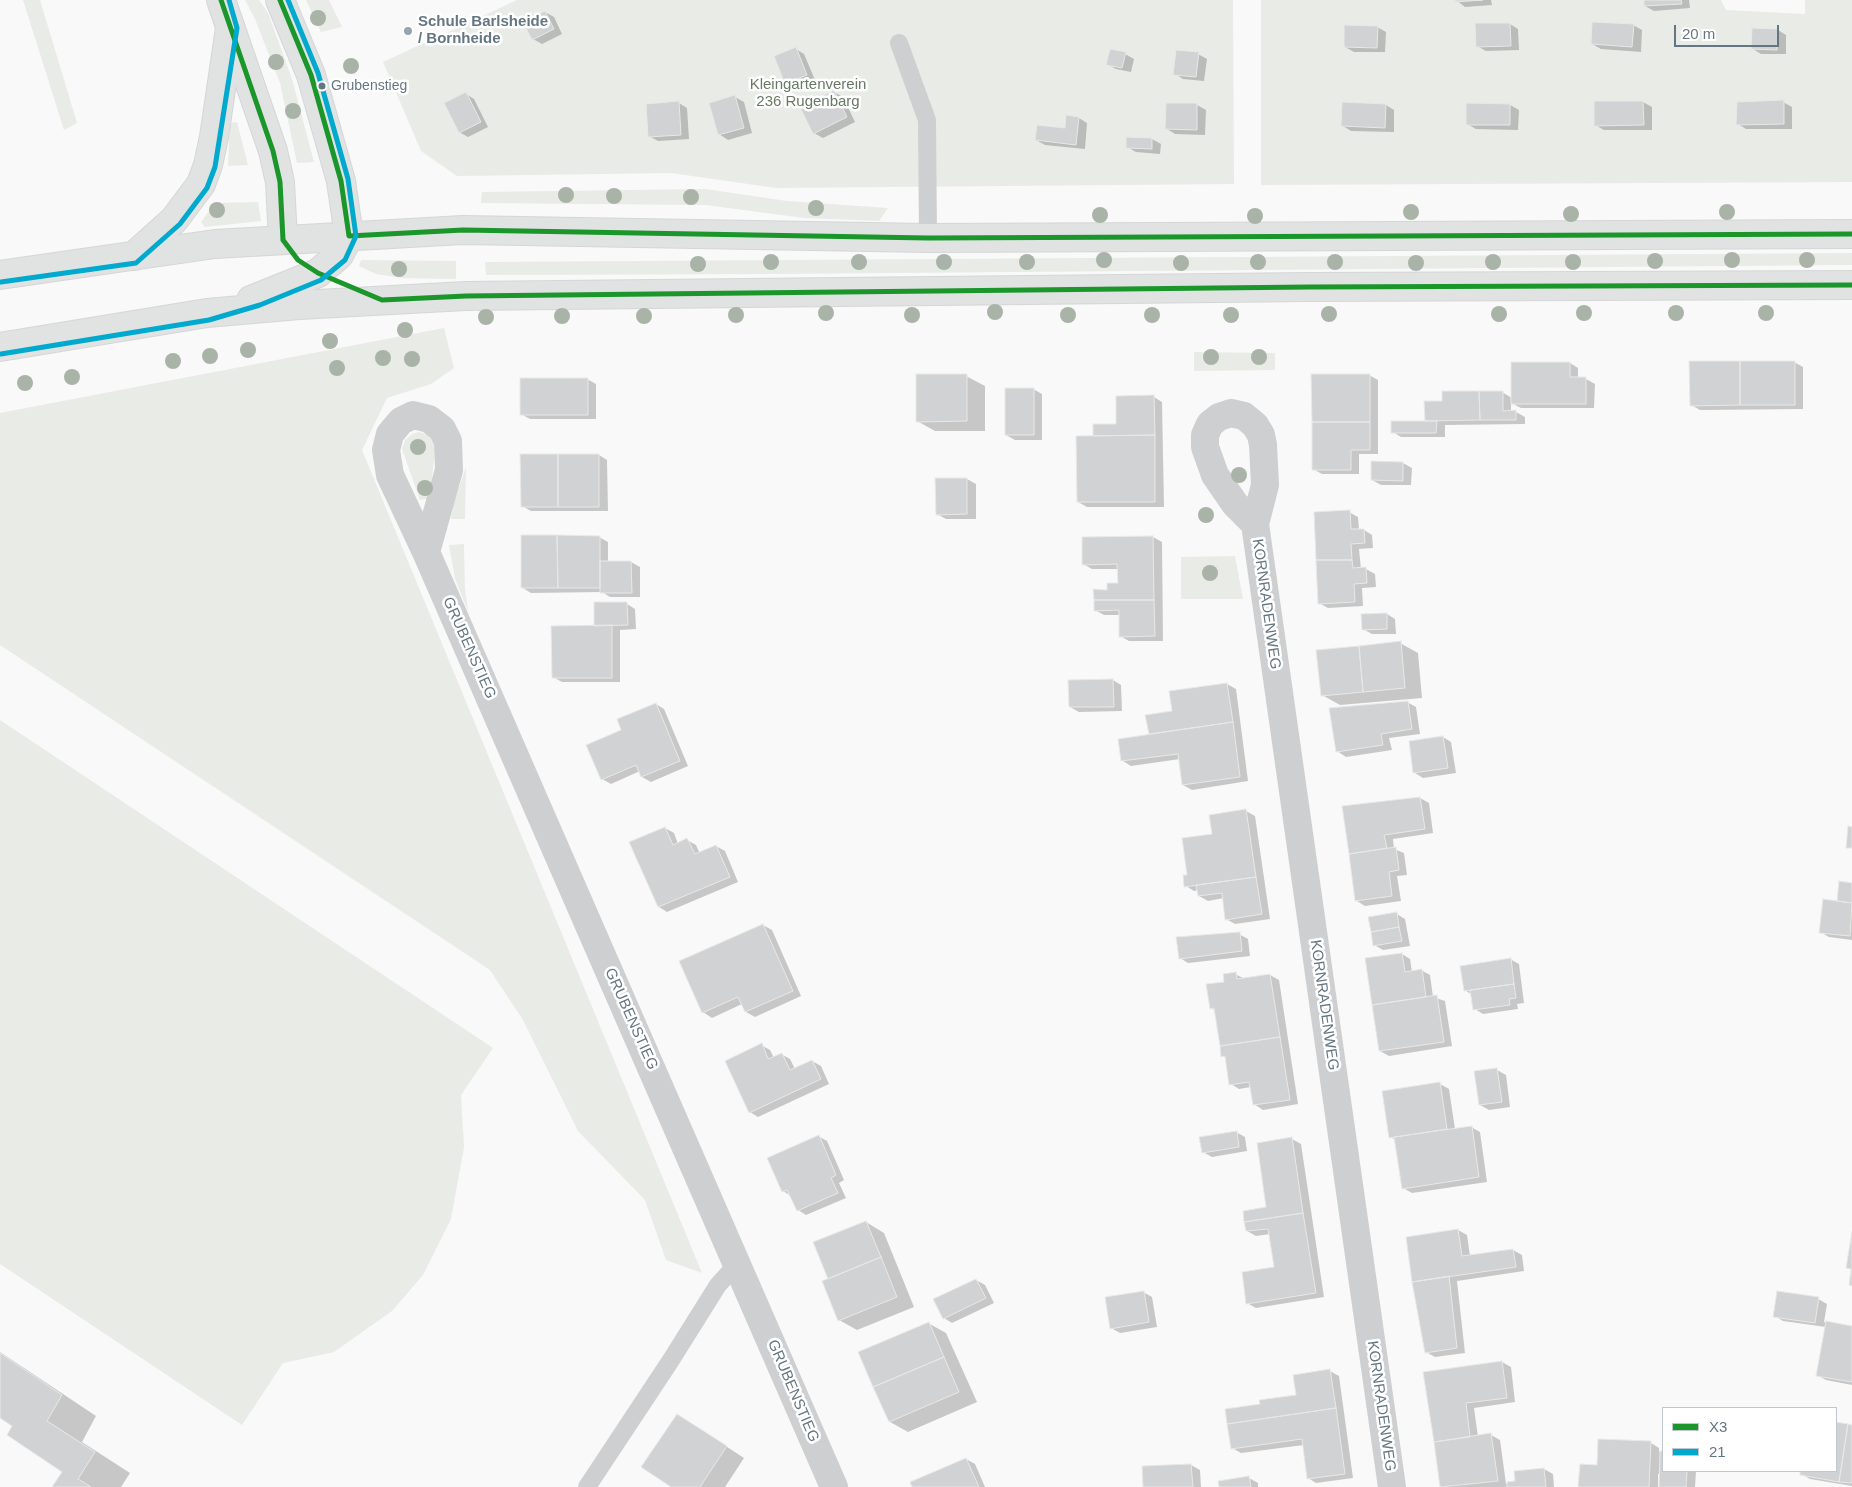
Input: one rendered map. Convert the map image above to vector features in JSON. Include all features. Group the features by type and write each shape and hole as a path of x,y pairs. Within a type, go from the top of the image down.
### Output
{"main road":[{"path":"222,0 273,151 280,182 283,240 298,260 318,273 382,300"},
{"path":"207,313 257,298 318,273 339,255 350,236 341,181 311,75 280,0"},
{"path":"134,256 174,220 201,184 208,166 214,137 230,28"},
{"path":"0,275 215,244 463,230 928,238 1852,234"},
{"path":"0,347 207,313 382,300 466,296 1299,287 1852,285"}],"street":[{"name":"KORNRADENWEG","path":"1255,524 1392,1487"},
{"name":"GRUBENSTIEG","path":"426,552 738,1263 834,1487"}],"lane":[{"path":"899,43 927,120 928,238"},
{"path":"587,1487 718,1285 738,1263"}],"green space":[{"path":"23,0 40,0 77,123 64,130"},
{"path":"245,0 259,0 268,13 292,79 314,162 297,163 280,83 255,19"},
{"path":"306,0 329,0 342,27 321,32"},
{"name":"Kleingartenverein 236 Rugenbarg","path":"517,0 1233,0 1234,184 776,188 671,173 457,176 421,151 383,62"},
{"path":"1261,0 1721,0 1726,10 1805,14 1805,0 1852,0 1852,182 1261,185"},
{"path":"237,122 248,165 228,166 230,123"},
{"path":"705,189 787,201 888,208 879,221 804,218 706,205 481,203 482,192"},
{"path":"258,202 261,221 205,227 201,222 215,203"},
{"path":"1852,253 1852,265 777,274 486,275 485,262"},
{"path":"361,260 456,261 456,279 402,278 376,274 359,266"},
{"path":"444,328 454,368 431,384 387,398 362,450 702,1273 666,1260 645,1200 578,1131 523,1020 490,970 0,645 0,413"},
{"path":"1194,352 1275,353 1275,370 1194,371"},
{"path":"419,432 428,435 434,440 435,449 430,498 420,500 402,449 405,440 412,434"},
{"path":"466,467 465,519 451,519 453,505"},
{"path":"464,544 465,589 468,611 455,579 449,545"},
{"path":"1235,556 1243,599 1181,599 1181,557"},
{"path":"0,720 493,1048 461,1095 464,1147 451,1219 423,1275 392,1311 334,1352 283,1363 242,1425 0,1264"}],"building":[{"path":"1455,0 1483,0 1455,2"},
{"path":"1644,0 1681,0 1682,4 1644,6"},
{"path":"545,11 554,29 532,40 523,22"},
{"path":"1592,22 1634,24 1632,47 1591,44"},
{"path":"1475,23 1510,23 1511,46 1476,47"},
{"path":"1344,25 1378,26 1377,48 1344,47"},
{"path":"1752,28 1778,29 1777,50 1751,49"},
{"path":"796,47 807,75 785,84 774,56"},
{"path":"1110,49 1126,52 1122,68 1106,65"},
{"path":"1176,50 1199,52 1196,77 1173,75"},
{"path":"834,90 847,117 813,134 800,107"},
{"path":"466,92 481,122 459,133 444,103"},
{"path":"735,95 744,128 718,135 709,103"},
{"path":"1784,100 1784,124 1736,125 1737,102"},
{"path":"679,101 681,135 648,137 646,104"},
{"path":"1594,101 1643,101 1644,125 1594,126"},
{"path":"1342,102 1386,104 1385,128 1341,126"},
{"path":"1166,103 1197,103 1197,130 1165,129"},
{"path":"1466,103 1510,104 1510,125 1466,125"},
{"path":"1066,115 1079,117 1076,145 1035,140 1037,125 1065,128"},
{"path":"1126,137 1152,138 1152,149 1126,148"},
{"path":"1689,361 1740,361 1740,405 1690,406"},
{"path":"1740,361 1795,361 1795,405 1740,405"},
{"path":"1511,362 1570,362 1570,377 1586,377 1586,404 1511,404"},
{"path":"916,374 967,374 967,421 916,422"},
{"path":"1311,374 1370,374 1370,422 1312,422"},
{"path":"520,378 588,378 588,415 520,415"},
{"path":"1005,388 1034,388 1034,435 1005,435"},
{"path":"1442,391 1479,391 1480,420 1425,421 1424,401 1442,401"},
{"path":"1479,391 1503,391 1503,411 1516,410 1516,420 1480,420"},
{"path":"1154,395 1155,435 1093,436 1093,424 1116,424 1116,396"},
{"path":"1391,421 1437,421 1436,433 1391,433"},
{"path":"1312,422 1370,422 1370,450 1351,450 1351,470 1312,470"},
{"path":"1155,435 1155,502 1077,502 1076,436"},
{"path":"520,454 558,454 558,507 521,507"},
{"path":"558,454 599,454 599,507 558,507"},
{"path":"1371,461 1403,462 1403,481 1371,480"},
{"path":"935,478 967,478 967,514 936,515"},
{"path":"1350,510 1351,529 1364,529 1365,543 1351,544 1352,560 1316,560 1314,512"},
{"path":"521,535 557,535 558,588 521,588"},
{"path":"557,535 600,536 600,588 558,588"},
{"path":"1153,536 1154,600 1094,600 1093,589 1107,590 1107,583 1118,583 1117,564 1082,565 1082,537"},
{"path":"1316,560 1352,560 1353,568 1366,567 1367,583 1354,584 1355,602 1318,604"},
{"path":"600,561 631,561 632,593 600,593"},
{"path":"1094,600 1154,600 1155,636 1119,637 1119,610 1094,611"},
{"path":"594,602 627,602 628,625 594,626"},
{"path":"1387,613 1387,629 1362,630 1361,614"},
{"path":"612,625 612,678 552,678 551,626"},
{"path":"1401,641 1405,688 1363,692 1359,646"},
{"path":"1359,646 1363,692 1321,696 1316,650"},
{"path":"1113,679 1114,707 1069,707 1068,680"},
{"path":"1227,683 1233,722 1149,734 1145,715 1172,711 1169,691"},
{"path":"1408,701 1412,729 1381,734 1383,745 1336,752 1329,708"},
{"path":"656,703 680,761 641,777 636,765 601,780 586,745 621,730 617,719"},
{"path":"1233,722 1240,777 1182,785 1178,754 1121,761 1118,739"},
{"path":"1443,736 1448,768 1413,773 1409,741"},
{"path":"1420,797 1425,829 1384,835 1387,848 1349,854 1342,806"},
{"path":"1246,809 1256,877 1184,887 1183,875 1187,875 1182,838 1212,834 1209,815"},
{"path":"1848,826 1852,827 1852,848 1846,848"},
{"path":"665,827 673,845 687,838 695,854 716,845 730,877 658,907 629,842"},
{"path":"1396,847 1399,870 1389,872 1392,896 1355,901 1349,854"},
{"path":"1256,877 1262,914 1225,920 1222,893 1198,896 1196,885"},
{"path":"1839,881 1852,883 1852,903 1837,901"},
{"path":"1823,899 1852,903 1850,936 1819,933"},
{"path":"1397,912 1399,927 1371,932 1368,917"},
{"path":"763,924 793,991 745,1012 738,997 702,1013 679,961"},
{"path":"1399,927 1402,941 1373,946 1371,932"},
{"path":"1240,932 1242,951 1179,959 1176,937"},
{"path":"1402,953 1405,972 1422,969 1426,997 1372,1005 1365,958"},
{"path":"1511,958 1514,984 1464,991 1460,966"},
{"path":"1236,972 1237,979 1270,974 1280,1037 1220,1046 1214,1008 1210,1009 1206,984 1224,982 1223,974"},
{"path":"1514,984 1516,998 1509,999 1510,1005 1473,1010 1470,990"},
{"path":"1437,995 1444,1042 1379,1051 1372,1005"},
{"path":"1280,1037 1290,1100 1253,1105 1249,1082 1229,1085 1225,1056 1221,1057 1220,1046"},
{"path":"762,1043 768,1059 782,1053 790,1070 812,1060 821,1079 749,1113 725,1061"},
{"path":"1497,1068 1502,1102 1479,1105 1474,1071"},
{"path":"1440,1082 1447,1129 1389,1138 1382,1091"},
{"path":"1472,1126 1479,1177 1402,1189 1394,1137"},
{"path":"1237,1131 1239,1147 1202,1153 1199,1137"},
{"path":"819,1135 836,1175 831,1178 838,1193 797,1211 787,1190 782,1192 767,1158"},
{"path":"1292,1137 1303,1213 1244,1222 1243,1211 1266,1207 1257,1143"},
{"path":"1303,1213 1316,1293 1246,1304 1242,1272 1274,1267 1268,1229 1246,1231 1244,1222"},
{"path":"866,1221 881,1257 828,1279 813,1242"},
{"path":"1458,1229 1462,1256 1513,1249 1516,1267 1412,1282 1406,1237"},
{"path":"1852,1232 1852,1286 1849,1285 1851,1269 1846,1268"},
{"path":"881,1257 897,1297 838,1321 822,1281"},
{"path":"1449,1276 1457,1348 1425,1353 1412,1282"},
{"path":"976,1279 986,1298 943,1319 933,1299"},
{"path":"1144,1291 1149,1322 1110,1329 1105,1297"},
{"path":"1777,1291 1819,1297 1815,1323 1773,1317"},
{"path":"1826,1321 1852,1326 1852,1382 1816,1376"},
{"path":"929,1322 944,1357 873,1387 858,1352"},
{"path":"0,1353 62,1395 47,1421 95,1452 78,1479 91,1487 52,1487 62,1472 7,1435 12,1426 0,1418"},
{"path":"944,1357 959,1392 889,1422 873,1387"},
{"path":"1502,1361 1507,1398 1466,1403 1470,1437 1434,1442 1423,1372"},
{"path":"1330,1369 1336,1408 1227,1424 1225,1409 1260,1404 1259,1400 1296,1395 1293,1375"},
{"path":"1336,1408 1345,1474 1307,1479 1302,1439 1231,1449 1227,1424"},
{"path":"677,1414 727,1446 700,1487 671,1487 641,1467"},
{"path":"1837,1422 1848,1424 1839,1482 1800,1475 1800,1472 1837,1472"},
{"path":"1848,1424 1852,1425 1852,1483 1839,1482"},
{"path":"1491,1433 1498,1481 1440,1487 1434,1442"},
{"path":"1598,1439 1651,1441 1649,1487 1578,1487 1580,1464 1597,1465"},
{"path":"1660,1451 1662,1451 1662,1472 1687,1472 1686,1487 1659,1487"},
{"path":"966,1458 979,1487 912,1487 910,1482"},
{"path":"1191,1464 1193,1487 1143,1487 1142,1466"},
{"path":"1544,1468 1546,1487 1507,1487 1507,1482 1515,1481 1514,1471"},
{"path":"1249,1476 1251,1487 1219,1487 1218,1481"}],"transit line":[{"name":"X3","path":"221,0 273,151 280,182 283,240 298,260 318,273 382,300 466,296 1309,287 1852,285"},
{"name":"21","path":"1,282 136,263 180,224 207,188 215,167 237,28 229,0"},
{"name":"X3","path":"280,0 311,75 341,181 349,236 463,230 928,238 1852,234"},
{"name":"21","path":"1,354 209,320 260,305 321,280 345,260 356,236 348,179 318,73 288,0"}],"place":[{"name":"Schule Barlsheide / Bornheide","path":"408,31"},
{"name":"Grubenstieg","path":"322,86"}]}
